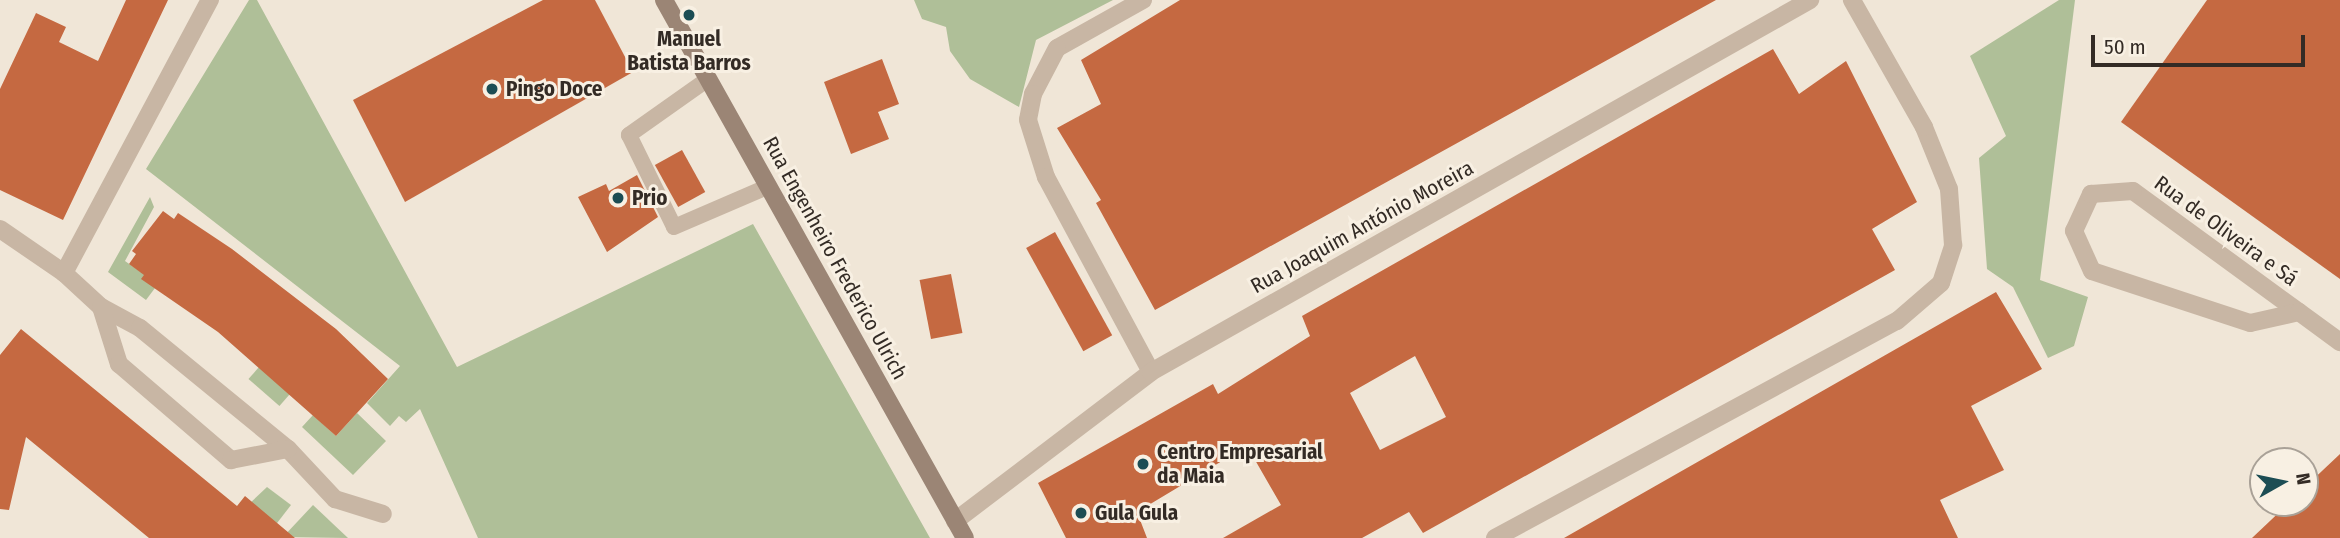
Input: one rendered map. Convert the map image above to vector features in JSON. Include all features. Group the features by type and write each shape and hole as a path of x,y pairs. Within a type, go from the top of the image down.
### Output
{"main road":[{"name":"Rua Engenheiro Frederico Ulrich","path":"664,0 965,538"}],"street":[{"path":"64,273 210,0"},
{"path":"1143,0 1057,48 1033,94 1028,120 1046,177 1151,372"},
{"name":"Rua Joaquim António Moreira","path":"956,521 1151,372 1810,0"},
{"path":"1495,538 1897,321 1941,284 1953,245 1950,189 1924,127 1852,0"},
{"name":"Rua de Oliveira e Sá","path":"2299,312 2250,323 2092,271 2074,231 2091,194 2133,191 2299,312 2340,342"},
{"path":"0,229 64,273 101,307 141,328 288,449 335,499 383,514"},
{"path":"101,307 119,364 231,460 288,449"}],"lane":[{"path":"708,79 629,135 674,227 769,186"}],"green space":[{"path":"249,0 257,0 457,367 753,224 930,538 478,538 420,409 406,422 399,416 390,426 367,403 400,366 146,169"},
{"path":"914,0 1113,0 1036,40 1019,107 970,79 950,51 946,27 922,19"},
{"path":"2059,0 2075,0 2040,280 2088,297 2074,346 2048,358 2013,287 1987,269 1979,158 2006,136 1970,56"},
{"path":"150,197 154,207 125,261 158,284 146,300 108,272"},
{"path":"259,367 290,394 279,406 249,379"},
{"path":"357,413 386,441 353,475 302,427 313,415 336,436"},
{"path":"267,487 291,505 274,527 249,504"},
{"path":"313,505 348,538 283,537"}],"building":[{"path":"126,0 168,0 63,220 0,190 0,89 36,13 66,27 59,42 98,61"},
{"path":"543,0 595,0 633,72 405,202 353,100"},
{"path":"1180,0 1716,0 1155,310 1096,203 1101,200 1057,128 1101,104 1081,60"},
{"path":"2207,0 2340,0 2340,279 2121,122"},
{"path":"1773,49 1799,94 1846,61 1917,202 1872,229 1895,270 1423,533 1409,512 1362,538 1223,538 1281,505 1247,446 1137,512 1147,538 1066,538 1038,483 1213,384 1218,394 1310,336 1302,316","holes":["1415,356 1446,417 1380,450 1350,393"]},
{"path":"882,59 899,104 878,112 889,139 851,154 824,82"},
{"path":"682,150 705,192 678,207 655,165"},
{"path":"637,175 658,217 607,252 578,197 606,184 609,191"},
{"path":"163,211 174,219 178,213 232,249 336,329 388,379 336,436 218,332 141,279 144,275 129,264 136,254 132,251"},
{"path":"1055,232 1112,335 1083,351 1026,248"},
{"path":"951,274 962,333 931,339 920,280"},
{"path":"1996,292 2042,369 1971,406 2004,470 1940,500 1958,538 1564,538"},
{"path":"21,329 237,506 245,496 295,538 149,538 26,437 9,510 0,509 0,355"},
{"path":"2340,454 2340,538 2252,538 2274,517 2319,517 2319,474"}],"place":[{"name":"Manuel Batista Barros","path":"689,15"},
{"name":"Pingo Doce","path":"492,89"},
{"name":"Prio","path":"618,198"},
{"name":"Centro Empresarial da Maia","path":"1143,464"},
{"name":"Gula Gula","path":"1081,513"}]}
